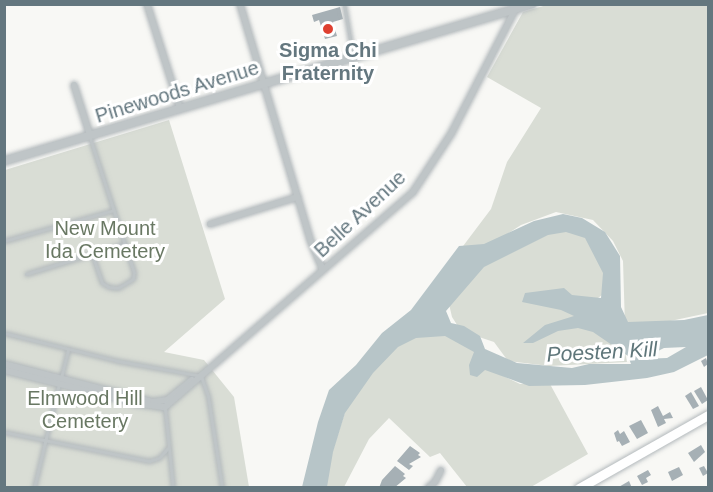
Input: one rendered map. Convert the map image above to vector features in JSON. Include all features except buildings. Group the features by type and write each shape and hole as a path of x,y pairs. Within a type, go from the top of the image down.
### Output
{"main road":[{"path":"579,488 708,415"}],"street":[{"path":"147,4 180,108"},
{"name":"Pinewoods Avenue","path":"4,161 532,4"},
{"path":"238,5 264,83 311,242 324,270"},
{"name":"Belle Avenue","path":"163,404 201,376 418,186 451,134 515,10"},
{"path":"74,85 90,135"},
{"path":"210,224 298,197"},
{"path":"4,364 60,381"},
{"path":"4,370 163,404"},
{"path":"428,488 435,482 441,470"}],"lane":[{"path":"344,4 354,56"},
{"path":"90,135 134,273 133,279 118,288 102,283 92,254"},
{"path":"4,241 114,210"},
{"path":"26,274 125,244"},
{"path":"4,333 118,361 201,376 208,396 222,488"},
{"path":"34,488 68,349"},
{"path":"163,404 173,488"},
{"path":"4,432 149,461 159,458 168,448"}],"green space":[{"path":"550,4 708,5 708,313 661,323 625,326 623,261 613,241 593,220 556,212 521,225 439,278 491,209 507,162 541,108 487,77 523,12"},
{"path":"169,120 225,299 164,352 204,360 234,397 249,487 5,488 5,170"},
{"path":"567,231 587,238 605,272 602,295 575,315 625,352 627,362 549,366 508,361 494,342 461,331 452,317 446,291 471,268 545,234"},
{"path":"445,334 475,351 487,368 520,384 550,384 588,454 531,487 467,487 440,453 430,457 389,418 369,439 344,487 321,488 346,409 369,375 397,346 416,336"}],"shaded area":[{"path":"563,214 582,218 605,232 620,256 621,307 628,322 684,320 708,315 708,355 674,372 647,378 585,385 529,386 485,370 477,377 470,375 469,365 474,352 445,336 416,338 398,347 373,373 345,413 333,452 327,487 302,487 318,422 329,390 356,365 382,333 411,310 459,246 484,244 534,221","holes":["566,232 585,238 603,273 601,298 572,295 564,288 525,293 522,302 561,310 574,316 545,325 523,343 533,343 558,331 578,328 593,332 628,356 631,364 589,364 572,368 517,363 485,349 480,336 464,326 451,323 446,311 484,267 548,235","686,347 667,358 642,359 664,348"]}],"place":[{"name":"Sigma Chi Fraternity","path":"328,29"}],"park label":[{"name":"New Mount Ida Cemetery","path":"105,240"},
{"name":"Elmwood Hill Cemetery","path":"85,410"}],"water label":[{"name":"Poesten Kill","path":"602,352"}]}
